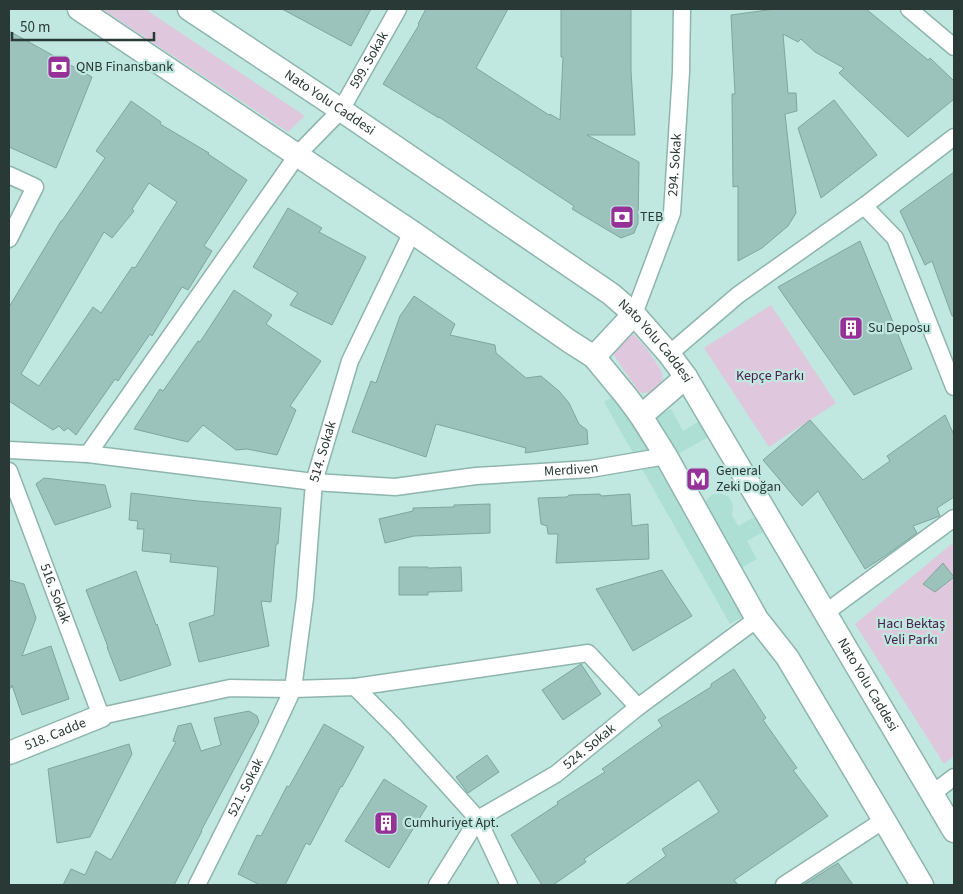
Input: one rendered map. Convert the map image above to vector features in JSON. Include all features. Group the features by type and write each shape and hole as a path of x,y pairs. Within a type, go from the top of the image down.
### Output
{"main road":[{"path":"79,9 298,154 594,357 641,416 666,456 757,619 787,657 922,885"},
{"name":"Nato Yolu Caddesi","path":"189,9 341,110 610,294 634,314 669,354 686,377 954,831"},
{"path":"594,357 634,314"},
{"path":"641,416 686,377"},
{"name":"518. Cadde","path":"9,753 101,716"}],"street":[{"name":"599. Sokak","path":"88,454 298,154 341,110 398,9"},
{"name":"294. Sokak","path":"634,314 672,213 681,72 682,9"},
{"path":"909,9 954,47"},
{"path":"669,354 738,295 864,206 954,138"},
{"path":"9,175 35,187 9,238"},
{"path":"864,206 895,238 954,387"},
{"name":"514. Sokak","path":"293,690 305,598 314,482 350,361 412,232"},
{"name":"Merdiven","path":"9,450 88,454 314,482 395,487 476,476 590,469 666,456"},
{"name":"516. Sokak","path":"9,471 101,716"},
{"path":"825,613 954,518"},
{"name":"524. Sokak","path":"437,885 478,819 556,774 638,707 757,619"},
{"path":"101,716 230,688 293,690 355,687 588,654 638,707"},
{"path":"355,687 396,728 478,819 509,885"},
{"name":"521. Sokak","path":"197,885 293,690"},
{"path":"932,794 954,777"},
{"path":"784,885 884,820"}],"shaded area":[{"path":"617,395 648,450 666,440 654,418 671,409 683,431 701,420 808,581 796,588 763,532 747,541 757,559 741,568 731,550 711,561 742,617 730,624 604,402","holes":["710,436 756,516 738,526 732,515 733,505 729,497 720,493 711,495 705,502 704,507 721,534 702,545 657,466"]}],"green space":[{"path":"102,9 145,9 305,116 288,132"},
{"name":"Kepçe Parkı","path":"771,305 836,403 769,447 704,348"},
{"path":"633,334 654,358 662,373 660,385 648,392 639,392 613,354 614,349"},
{"name":"Hacı Bektaş Veli Parkı","path":"954,542 954,756 944,764 855,624"}],"building":[{"path":"282,9 371,9 351,46"},
{"path":"426,9 508,9 476,68 549,115 560,120 563,57 561,57 561,9 631,9 631,71 635,135 587,135 639,162 638,223 634,233 621,238 572,209 574,206 439,117 383,84 419,25"},
{"path":"775,9 866,9 928,60 930,58 954,81 954,99 908,137 839,73 844,68 815,52 801,39 798,42 783,34 788,93 796,93 797,111 785,114 796,213 788,226 762,248 738,261 738,186 733,187 732,94 735,94 731,15"},
{"path":"9,31 92,77 56,168 9,147"},
{"path":"834,100 877,155 821,198 798,128"},
{"path":"131,101 161,122 160,124 209,153 247,180 204,246 212,251 188,290 182,287 152,336 150,334 118,381 115,379 76,435 68,428 64,431 59,426 53,430 9,401 9,307 61,221 105,158 96,151","holes":["149,183 177,202 135,268 132,267 101,313 93,307 39,386 21,374 104,232 112,238 134,211 132,209"]},
{"path":"954,172 954,316 952,316 932,261 925,265 900,211"},
{"path":"288,208 322,228 319,232 366,257 332,325 290,305 298,293 253,267"},
{"name":"Su Deposu","path":"860,241 912,369 854,395 778,287"},
{"path":"234,290 272,315 266,324 321,361 290,406 296,410 277,455 247,449 236,450 203,425 188,442 134,429 160,389 163,391 198,341 200,342"},
{"path":"414,296 455,324 450,335 495,345 496,353 526,378 541,376 559,391 569,403 579,424 587,430 588,444 525,453 526,448 436,424 426,457 352,432 371,381 376,383 400,316"},
{"path":"945,415 954,435 954,497 937,508 940,516 913,526 917,533 865,569 818,491 802,506 763,460 810,420 863,480 890,461 887,456"},
{"path":"44,478 105,485 111,507 55,525 36,484"},
{"path":"131,493 281,508 271,602 261,601 269,646 199,662 189,623 214,615 218,567 170,562 171,554 142,551 144,529 137,529 138,521 129,520"},
{"path":"600,494 601,496 630,494 632,526 648,524 649,559 556,563 558,534 548,534 547,526 541,524 538,498"},
{"path":"490,504 490,533 414,536 385,543 379,519 413,511 413,508"},
{"path":"943,563 954,577 935,592 923,584"},
{"path":"399,567 461,567 462,591 428,592 428,595 399,595"},
{"path":"662,570 692,616 633,651 596,589"},
{"path":"136,571 171,665 120,681 86,590"},
{"path":"9,580 24,584 36,618 22,656 51,646 69,699 22,715 12,685 9,688"},
{"path":"581,664 601,694 563,720 542,690"},
{"path":"734,669 766,718 763,720 797,768 793,770 828,816 734,880 738,885 625,885 666,856 662,849 719,812 699,780 584,859 586,862 553,885 542,885 511,835 558,804 557,802 605,772 602,769 662,726 658,720 711,687 711,684"},
{"path":"249,711 257,716 259,722 174,885 63,885 71,869 85,875 96,851 111,860 176,742 173,741 178,726 191,723 201,751 221,745 214,718"},
{"path":"324,724 364,747 310,845 306,843 285,885 260,885 238,874 257,835 261,836 287,786 289,787"},
{"path":"129,744 132,754 90,837 57,843 48,769"},
{"path":"487,755 499,772 468,793 456,777"},
{"name":"Cumhuriyet Apt.","path":"384,779 427,806 389,868 345,841"},
{"path":"838,863 853,885 803,885"}],"place":[{"name":"QNB Finansbank","path":"59,67"},
{"name":"TEB","path":"622,217"},
{"name":"Su Deposu","path":"851,328"},
{"name":"General Zeki Doğan","path":"698,479"},
{"name":"Cumhuriyet Apt.","path":"386,823"}]}
